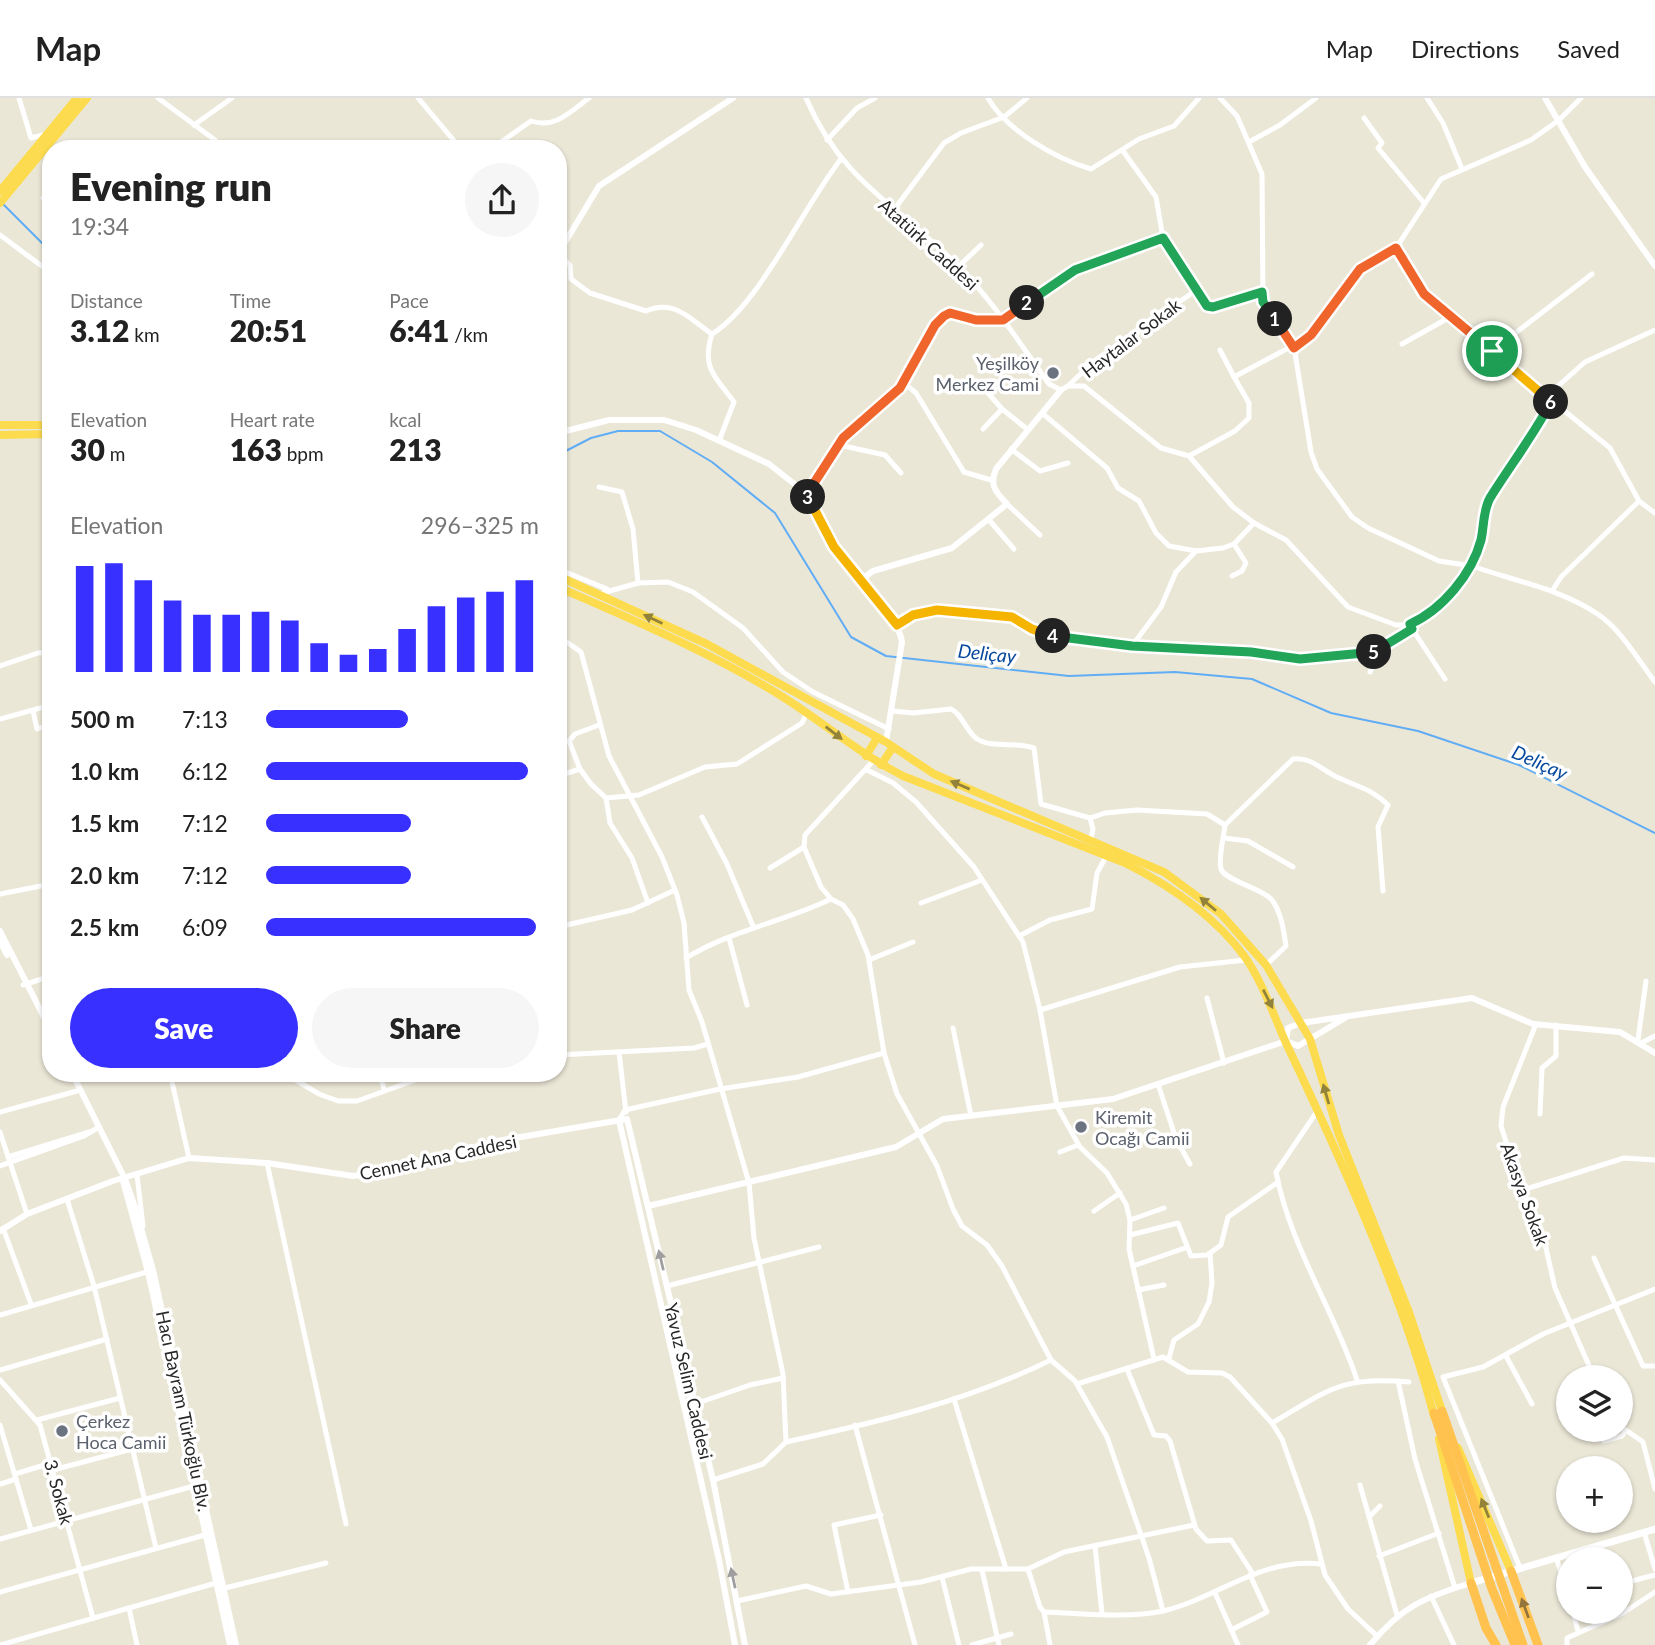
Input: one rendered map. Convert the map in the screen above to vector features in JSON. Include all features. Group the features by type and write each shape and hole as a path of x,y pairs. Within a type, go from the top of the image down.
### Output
{"highway":[{"path":"43,140 77,98"},
{"path":"53,140 87,98"},
{"path":"0,203 42,141"},
{"path":"0,191 15,181 42,153"},
{"path":"0,425 42,425"},
{"path":"0,435 42,434"},
{"path":"567,579 603,592 707,644 885,742 934,774 1164,872 1192,890 1221,915 1266,965 1310,1039 1339,1135 1409,1312 1438,1412 1515,1645"},
{"path":"567,591 705,653 807,713 873,761 1107,855 1159,880 1188,900 1215,924 1246,960 1318,1110 1438,1412 1516,1569 1538,1645"},
{"path":"873,761 885,742"},
{"path":"873,761 885,742"},
{"path":"1438,1412 1471,1583 1486,1628 1496,1645"},
{"path":"1496,1587 1523,1645"}],"main road":[{"path":"1591,1547 1655,1529"},
{"path":"1471,1583 1556,1557"}],"street":[{"path":"19,98 31,138 47,134"},
{"path":"158,98 212,140"},
{"path":"194,125 232,98"},
{"path":"418,98 453,140"},
{"path":"503,140 531,121 545,125 555,122 589,98"},
{"path":"567,239 599,186 733,98"},
{"name":"Atatürk Caddesi","path":"806,98 827,140 841,159 893,211 959,267 1003,320 1049,384 1065,388 1084,386 1161,449 1189,456"},
{"path":"827,140 851,113 875,98"},
{"path":"988,98 1003,117 1046,150 1091,169 1139,139 1174,126 1199,98"},
{"path":"893,211 944,144 961,132 1003,117 1027,98"},
{"path":"1220,98 1237,116 1262,174 1263,302 1294,348 1311,452 1317,469 1352,517 1368,528 1439,561 1472,566 1552,592 1601,616 1617,632 1655,682"},
{"path":"1249,142 1280,125 1316,98"},
{"path":"1427,98 1443,123 1462,169"},
{"path":"1545,98 1585,167 1655,266"},
{"path":"1234,377 1294,348 1311,335 1360,269 1396,248 1441,178 1531,140 1559,120 1581,98"},
{"path":"1364,118 1382,143 1378,148 1424,203"},
{"path":"1123,151 1156,197 1163,238 1203,302 1213,307 1262,292"},
{"path":"719,441 734,402 712,374 707,348 712,334 728,323 745,300 782,248 819,187 841,159"},
{"path":"0,235 42,266"},
{"path":"807,494 839,445 867,415 885,403 904,383 935,325 944,316 950,313 976,320 1003,320 1075,270 1163,238"},
{"path":"959,267 981,245"},
{"path":"1396,248 1424,294 1610,448 1639,501 1655,513"},
{"path":"567,262 570,265 571,279 590,293 646,311 661,305 673,308 712,334"},
{"path":"1492,351 1592,274"},
{"name":"Haytalar Sokak","path":"1065,388 1094,361 1195,291"},
{"path":"1402,344 1450,317"},
{"path":"1370,673 1378,652 1452,592 1472,566 1481,540 1488,501 1562,381 1586,362 1655,330"},
{"path":"1220,350 1249,402 1249,418 1235,431 1189,456 1233,507 1254,523 1286,540 1348,607 1396,625 1411,626"},
{"path":"904,383 916,393 964,472 991,480"},
{"path":"981,385 1002,409 1027,429"},
{"path":"1040,535 993,489 991,480 1027,429 1065,388"},
{"path":"983,429 1002,409"},
{"path":"1042,413 1107,468 1118,488 1139,501 1156,533 1169,546 1196,551 1234,544 1254,523"},
{"path":"567,431 609,420 664,420 769,464 807,494 834,547 864,580 900,630 901,650 893,711 885,742"},
{"path":"839,445 885,455 901,472"},
{"path":"1011,449 1040,471 1068,463"},
{"path":"599,487 622,492 632,529 638,583"},
{"path":"1552,592 1561,578 1639,501"},
{"path":"864,580 873,571 952,548 990,521 1007,504"},
{"path":"990,521 1014,549"},
{"path":"1232,576 1242,571 1246,564 1234,544"},
{"path":"1132,646 1161,607 1175,572 1196,551"},
{"path":"567,574 603,592 638,583 668,582 693,592 743,628 783,671 813,692 889,729"},
{"path":"897,625 928,610 1001,615 1052,636 1132,646 1251,652 1300,659 1378,652"},
{"path":"1411,626 1445,679"},
{"path":"567,642 581,652 609,756 675,890 684,923 689,990 749,1182 754,1238 783,1378 786,1442"},
{"path":"0,666 42,653"},
{"path":"0,719 42,708"},
{"path":"893,711 913,713 951,709 956,711 977,738 1034,748 1041,804 1090,818 1105,813 1137,810 1207,814 1225,825"},
{"path":"33,711 37,729 42,727"},
{"path":"599,725 575,734 569,741 580,769 591,785 606,797 630,796 639,795 705,767 737,764 803,723 807,713"},
{"path":"1266,965 1286,946 1276,906 1262,892 1226,876 1221,868 1225,825 1293,759 1306,759 1339,778 1366,787 1388,804 1379,821 1382,891"},
{"path":"873,761 805,835 804,847 821,887 831,899 843,905 853,919 869,960 884,1053 897,1094 937,1166 957,1217 962,1226 987,1245 1002,1266 1051,1360 1077,1384 1107,1437 1163,1611"},
{"path":"567,773 580,769"},
{"path":"867,770 894,783 916,802 982,880 1019,936 1040,1010 1057,1106 1079,1145 1107,1173 1120,1193 1130,1220 1133,1266 1154,1359"},
{"path":"606,797 610,823 632,858 648,904"},
{"path":"702,817 727,864 753,926"},
{"path":"1090,818 1093,829 1091,839"},
{"path":"1224,838 1248,841 1293,867"},
{"path":"770,868 804,847"},
{"path":"1019,936 1050,920 1092,909 1097,873 1107,855"},
{"path":"921,903 982,880"},
{"path":"0,894 42,886"},
{"path":"567,924 648,904 675,890"},
{"path":"687,958 753,926 810,909 831,899"},
{"path":"0,931 42,1020"},
{"path":"729,938 747,1004"},
{"path":"0,941 42,1015"},
{"path":"869,960 913,942"},
{"path":"1040,1010 1181,967 1246,960"},
{"path":"25,984 42,979"},
{"path":"1639,1041 1646,981"},
{"path":"1207,998 1224,1063"},
{"path":"1286,1041 1289,1028 1301,1023 1472,998 1536,1024 1620,1032 1655,1053"},
{"path":"648,1206 885,1150 919,1135 943,1119 1113,1099 1286,1041 1297,1046 1345,1018"},
{"name":"Akasya Sokak","path":"1536,1024 1503,1107 1502,1126 1523,1190 1545,1244 1555,1288 1588,1365"},
{"path":"1540,1114 1542,1068 1556,1056 1556,1025"},
{"path":"953,1028 971,1116"},
{"path":"1639,1041 1655,1037"},
{"path":"567,1055 708,1044"},
{"path":"619,1052 625,1110 623,1119"},
{"path":"625,1110 720,1088 798,1077 884,1053"},
{"path":"74,1082 98,1128"},
{"path":"75,1082 124,1178"},
{"path":"172,1082 189,1158"},
{"path":"296,1082 338,1101 357,1101 403,1082"},
{"path":"382,1082 384,1090"},
{"path":"1158,1084 1176,1139 1190,1164"},
{"path":"0,1112 77,1091"},
{"path":"1318,1110 1276,1172 1315,1286 1357,1380"},
{"name":"Cennet Ana Caddesi","path":"1,1230 27,1214 124,1178 189,1158 267,1163 353,1176 385,1171 497,1141 623,1119"},
{"name":"Yavuz Selim Caddesi","path":"623,1119 648,1206 713,1480 745,1645"},
{"name":"Yavuz Selim Caddesi","path":"623,1119 735,1645"},
{"path":"0,1166 9,1160 84,1136 98,1128"},
{"path":"0,1132 27,1214"},
{"path":"1060,1152 1079,1145"},
{"path":"1523,1190 1624,1158 1655,1160"},
{"path":"267,1163 346,1524"},
{"path":"137,1175 145,1240"},
{"name":"Hacı Bayram Türkoğlu Blv.","path":"124,1178 145,1240 205,1535 236,1645"},
{"name":"Hacı Bayram Türkoğlu Blv.","path":"124,1178 150,1271 230,1645"},
{"path":"1130,1235 1178,1223 1185,1248 1196,1257 1210,1254 1222,1245 1228,1217 1278,1182"},
{"path":"1094,1211 1120,1193"},
{"path":"67,1199 94,1286 156,1548"},
{"path":"1130,1220 1164,1208"},
{"path":"1,1230 31,1304"},
{"path":"667,1286 819,1247"},
{"path":"1133,1266 1185,1248"},
{"path":"1169,1358 1174,1340 1198,1324 1209,1302 1212,1283 1210,1254"},
{"path":"1594,1258 1643,1366 1655,1366"},
{"path":"0,1315 150,1271"},
{"path":"1138,1290 1164,1285"},
{"path":"1516,1569 1443,1377 1483,1367 1543,1334 1655,1289"},
{"path":"0,1370 107,1339"},
{"path":"1506,1356 1532,1404"},
{"path":"1077,1384 1154,1359 1169,1358 1188,1372 1222,1373 1230,1377 1272,1423 1282,1439 1311,1521 1321,1564 1348,1609 1377,1636"},
{"path":"702,1483 763,1464 786,1442 855,1425 894,1419 1001,1384 1051,1360"},
{"path":"1127,1369 1154,1435 1166,1436 1170,1441 1194,1525 1202,1539 1231,1540 1252,1574 1267,1612 1231,1630"},
{"path":"695,1405 750,1385 783,1378"},
{"name":"3. Sokak","path":"0,1380 37,1420 93,1618"},
{"path":"1272,1423 1334,1386 1357,1380 1409,1382"},
{"path":"1398,1381 1415,1459 1455,1588"},
{"path":"37,1420 120,1398"},
{"path":"954,1399 1006,1569"},
{"path":"0,1425 31,1530"},
{"path":"855,1425 915,1645"},
{"path":"1633,1436 1643,1442 1655,1489"},
{"path":"53,1470 132,1449"},
{"path":"0,1484 51,1463"},
{"path":"1360,1485 1397,1615"},
{"path":"0,1539 194,1486"},
{"path":"1368,1517 1380,1506"},
{"path":"848,1592 834,1525 881,1515"},
{"path":"737,1601 806,1586 831,1594 898,1585 971,1569 1028,1569 1064,1552 1194,1525"},
{"path":"1644,1532 1655,1569"},
{"path":"1379,1556 1439,1533"},
{"path":"0,1592 205,1535"},
{"path":"1095,1546 1102,1614"},
{"path":"1305,1562 1317,1551"},
{"path":"0,1645 129,1608 326,1563"},
{"path":"1044,1612 1102,1614 1163,1611 1215,1592 1252,1574 1287,1563 1321,1564"},
{"path":"1028,1569 1044,1612 1050,1645"},
{"path":"982,1570 998,1642"},
{"path":"1633,1581 1655,1575"},
{"path":"942,1577 959,1645"},
{"path":"1370,1645 1397,1615 1431,1596 1471,1583"},
{"path":"1215,1592 1238,1645"},
{"path":"1567,1645 1567,1639 1578,1631 1623,1613 1655,1592"},
{"path":"1431,1596 1454,1645"},
{"path":"129,1608 137,1645"},
{"path":"1576,1624 1578,1631"},
{"path":"972,1645 998,1642 1011,1634"}],"waterway":[{"name":"Deliçay","path":"3,204 42,243"},
{"name":"Deliçay","path":"567,450 591,438 618,431 660,431 712,462 775,513 851,637 886,656 1069,676 1175,672 1252,679 1331,713 1418,731 1519,765 1655,833"}],"place":[{"name":"Yeşilköy Merkez Cami","path":"1053,373"},
{"name":"Kiremit Ocağı Camii","path":"1081,1127"},
{"name":"Çerkez Hoca Camii","path":"62,1431"}],"route":[{"path":"1163,238 1207,306 1213,307 1251,293 1262,292 1263,302 1294,348 1311,335 1360,269 1396,248 1424,294 1492,351 1552,401 1488,501 1481,540 1472,566 1452,592 1423,618 1410,624 1412,629 1378,652 1336,653 1300,659 1251,652 1132,646 1052,636 1032,629 1012,617 937,610 913,615 897,625 864,580 853,572 834,547 807,494 843,438 900,388 935,325 944,316 950,313 990,322 1003,320 1075,270 1163,238"}]}
